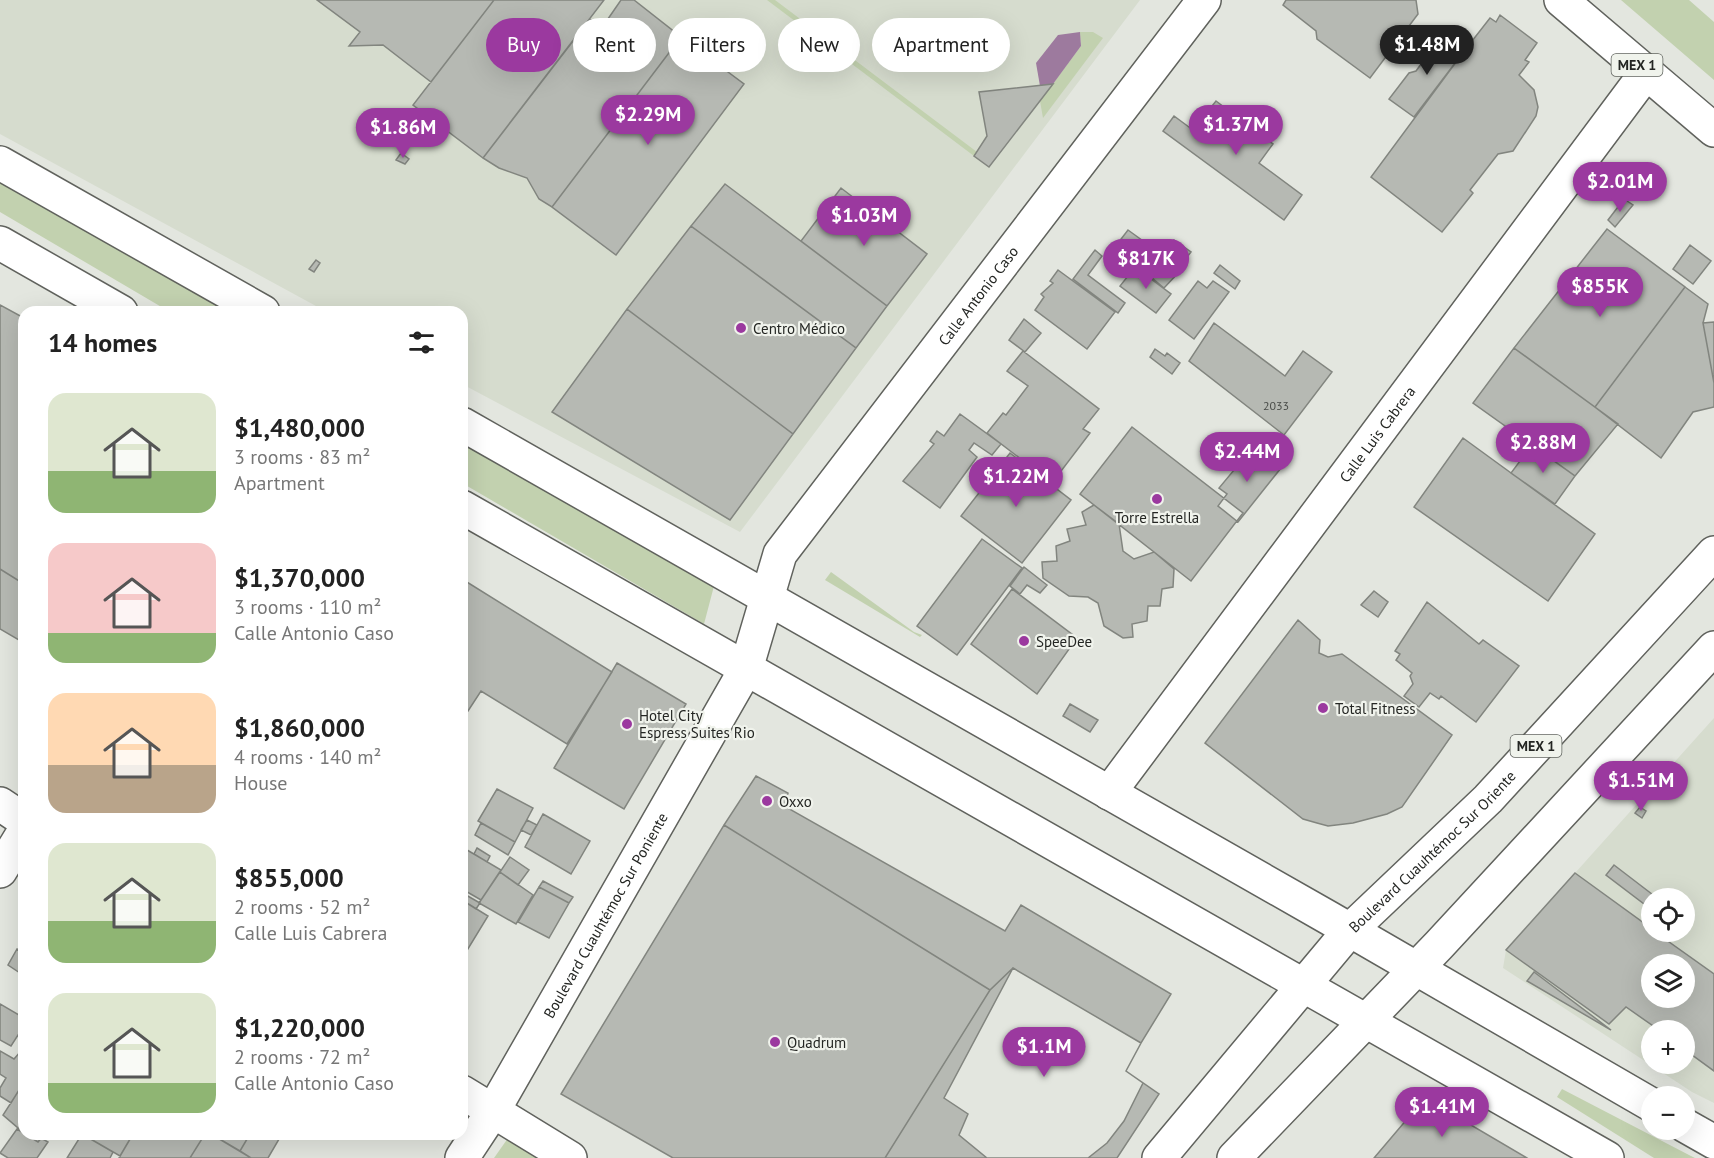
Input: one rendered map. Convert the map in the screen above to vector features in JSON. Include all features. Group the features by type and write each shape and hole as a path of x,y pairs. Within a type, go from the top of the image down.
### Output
{"main road":[{"name":"Calle Antonio Caso","path":"746,669 780,554 1204,0"},
{"name":"MEX 1","path":"1561,0 1714,130"},
{"name":"Calle Luis Cabrera","path":"1108,793 1646,74"},
{"path":"0,163 252,306"},
{"path":"0,243 110,306"},
{"path":"468,427 1641,1099"},
{"path":"468,510 1607,1158"},
{"name":"Boulevard Cuauhtémoc Sur Oriente","path":"1159,1158 1349,931 1488,799 1714,553"},
{"path":"1234,1158 1417,969 1714,648"},
{"name":"Boulevard Cuauhtémoc Sur Poniente","path":"462,1158 493,1110 746,669"},
{"path":"0,804 18,816"},
{"path":"0,871 18,842"},
{"path":"468,1095 570,1158"},
{"path":"1695,1131 1714,1142"}],"shaded area":[{"path":"0,0 1140,0 740,532 468,387 468,306 316,306 0,134"},
{"path":"1080,32 1081,46 1053,84 1040,86 1036,63 1058,35"},
{"path":"1714,718 1714,1103 1695,1094 1695,1086 1683,1086 1665,1074 1695,1074 1695,1020 1641,1020 1641,1059 1503,968 1506,950"}],"green space":[{"path":"767,0 775,0 799,18 791,18"},
{"path":"1621,0 1689,0 1714,22 1714,80"},
{"path":"1080,32 1093,32 1103,38 1043,118 1040,101 1081,46"},
{"path":"860,64 977,152 974,156 860,70"},
{"path":"0,177 226,306 160,306 0,212"},
{"path":"468,445 714,586 704,624 468,486"},
{"path":"831,572 914,632 922,635 920,637 825,580"},
{"path":"1562,1089 1641,1130 1641,1140 1660,1140 1695,1158 1654,1158 1557,1097"},
{"path":"513,1131 557,1158 494,1158"}],"building":[{"path":"317,0 494,0 431,82 383,45 349,46 360,32"},
{"path":"494,0 604,0 590,18 573,18 573,40 561,56 561,18 486,18 486,72 549,72 483,158 413,105"},
{"path":"621,0 634,0 668,27 668,54 656,70 656,18 609,18"},
{"path":"1286,0 1416,0 1418,14 1370,78 1317,39 1316,31 1283,5"},
{"path":"1500,15 1537,43 1525,60 1529,62 1519,75 1534,90 1538,107 1536,116 1513,151 1498,154 1470,190 1473,193 1442,232 1371,177 1490,18 1496,22"},
{"path":"1443,34 1465,50 1414,117 1389,99 1409,73 1416,71"},
{"path":"573,41 573,72 654,72 552,207 539,199 527,178 499,168 483,158 549,72 561,72 561,57"},
{"path":"668,54 668,72 728,72 744,84 616,255 552,207"},
{"path":"1053,84 989,167 974,156 987,136 979,92"},
{"path":"1216,101 1273,144 1259,163 1302,195 1284,220 1163,131 1174,116 1193,130"},
{"path":"401,153 409,159 405,164 396,160"},
{"path":"725,184 887,306 856,348 691,226"},
{"path":"841,188 927,254 887,306 801,241"},
{"path":"1624,199 1633,205 1615,227 1608,220"},
{"name":"Centro Médico","path":"691,226 856,348 793,434 627,309"},
{"path":"1607,229 1685,287 1595,407 1514,348"},
{"path":"1128,230 1179,267 1180,271 1164,288 1115,247"},
{"path":"1174,240 1191,252 1179,267 1162,257"},
{"path":"1690,245 1711,261 1693,284 1673,269"},
{"path":"1095,250 1102,256 1088,275 1125,303 1118,313 1073,279"},
{"path":"316,260 320,263 314,272 309,269"},
{"path":"1220,265 1240,281 1235,289 1214,273"},
{"path":"1135,267 1171,294 1156,313 1120,286"},
{"path":"1058,270 1115,312 1087,349 1035,310 1044,297 1041,294 1053,283 1050,281"},
{"path":"1198,281 1207,288 1213,281 1229,292 1194,339 1169,320"},
{"path":"1685,287 1708,304 1703,323 1714,383 1714,407 1693,412 1661,458 1595,407"},
{"path":"0,305 18,315 18,580 0,569"},
{"path":"627,309 793,434 730,520 552,412"},
{"path":"1024,319 1041,333 1025,352 1009,340"},
{"path":"1714,322 1714,383 1703,323"},
{"path":"1214,323 1285,376 1303,351 1332,372 1284,435 1189,361"},
{"path":"1514,348 1618,424 1575,476 1473,403"},
{"path":"1155,349 1165,356 1167,353 1180,363 1172,374 1150,357"},
{"path":"1023,351 1099,409 1083,429 1090,433 1052,483 987,433 1003,413 1006,415 1028,386 1007,371"},
{"path":"960,414 1001,444 992,455 974,443 969,450 977,457 940,508 903,481 934,444 930,441 937,431 944,436"},
{"name":"Torre Estrella","path":"1132,427 1243,513 1191,581 1080,494"},
{"path":"1463,438 1595,534 1548,601 1414,507"},
{"path":"1532,445 1575,476 1555,504 1511,473"},
{"path":"1254,446 1281,468 1238,522 1218,506 1227,494 1219,488"},
{"path":"1010,453 1071,500 1022,563 961,516"},
{"path":"1094,505 1119,524 1123,551 1134,559 1154,552 1174,569 1173,587 1162,589 1160,606 1148,606 1147,621 1132,624 1133,637 1123,638 1104,626 1098,603 1088,597 1069,596 1043,578 1042,562 1057,561 1056,546 1070,541 1067,529 1086,525 1082,512"},
{"path":"982,539 1022,568 957,655 917,626"},
{"path":"1024,567 1047,585 1040,593 1027,585 1020,594 1010,586"},
{"path":"0,569 18,580 18,640 0,629"},
{"path":"468,583 612,672 567,744 481,691 468,711"},
{"name":"SpeeDee","path":"1012,589 1077,638 1037,694 971,644"},
{"path":"1374,591 1388,602 1378,617 1361,605"},
{"path":"1427,602 1479,644 1483,640 1519,666 1476,722 1441,696 1439,699 1430,693 1419,707 1404,696 1413,684 1410,676 1412,673 1396,660 1400,654 1395,651"},
{"name":"Total Fitness","path":"1298,620 1320,640 1319,653 1328,657 1342,654 1452,735 1402,807 1387,814 1353,823 1328,826 1303,819 1205,743"},
{"name":"Hotel City Espress Suites Rio","path":"617,663 686,704 624,809 554,768"},
{"path":"1070,704 1098,720 1090,732 1063,716"},
{"path":"756,776 788,793 784,806 1005,931 1021,905 1171,994 1141,1043 1013,968 990,990 724,825"},
{"path":"497,789 533,808 515,842 478,821"},
{"path":"1640,807 1646,811 1642,818 1635,813"},
{"path":"543,814 590,841 571,874 525,847"},
{"path":"527,820 537,825 531,835 521,830"},
{"path":"481,823 515,842 508,855 475,835"},
{"name":"Quadrum","path":"724,825 990,990 885,1158 673,1158 561,1094"},
{"path":"477,848 490,856 487,862 474,854"},
{"path":"468,851 501,870 481,900 468,892"},
{"path":"510,857 529,870 518,885 500,872"},
{"path":"1614,865 1644,888 1641,888 1641,902 1606,875"},
{"path":"500,872 533,895 516,924 479,903"},
{"path":"1575,873 1641,921 1641,942 1669,942 1686,954 1641,954 1641,1008 1695,1008 1695,960 1714,974 1714,1071 1695,1057 1695,1020 1645,1020 1626,1007 1609,1024 1506,950"},
{"path":"543,881 573,897 569,903 539,887"},
{"path":"539,887 569,903 549,938 518,922"},
{"path":"468,896 480,903 476,909 468,904"},
{"path":"468,904 488,916 468,949"},
{"path":"17,949 18,950 18,972 8,965"},
{"path":"1013,968 1141,1043 1126,1071 1159,1094 1117,1158 885,1158 990,990"},
{"path":"1013,968 1141,1043 1126,1071 1143,1083 1124,1121 1107,1143 1088,1158 987,1158 959,1135 968,1114 944,1098"},
{"path":"1534,972 1611,1030 1527,981"},
{"path":"0,1004 18,1014 18,1035 11,1046 0,1040"},
{"path":"0,1051 14,1059 18,1054 18,1092 11,1103 0,1096 0,1088 6,1078 0,1074"},
{"path":"18,1092 18,1128 3,1115"},
{"path":"1425,1098 1527,1158 1374,1158"},
{"path":"17,1129 18,1140 48,1142 37,1158 8,1158 0,1153"},
{"path":"78,1140 92,1140 113,1152 110,1158 67,1158"},
{"path":"92,1140 129,1140 120,1156"},
{"path":"130,1140 201,1140 190,1158 119,1158"},
{"path":"201,1140 221,1140 251,1158 190,1158"},
{"path":"221,1140 246,1140 240,1151"},
{"path":"246,1140 278,1140 268,1158 251,1158 240,1151"}],"place":[{"name":"Centro Médico","path":"741,328"},
{"name":"Torre Estrella","path":"1157,499"},
{"name":"SpeeDee","path":"1024,641"},
{"name":"Total Fitness","path":"1323,708"},
{"name":"Hotel City Espress Suites Rio","path":"627,724"},
{"name":"Oxxo","path":"767,801"},
{"name":"Quadrum","path":"775,1042"}]}
